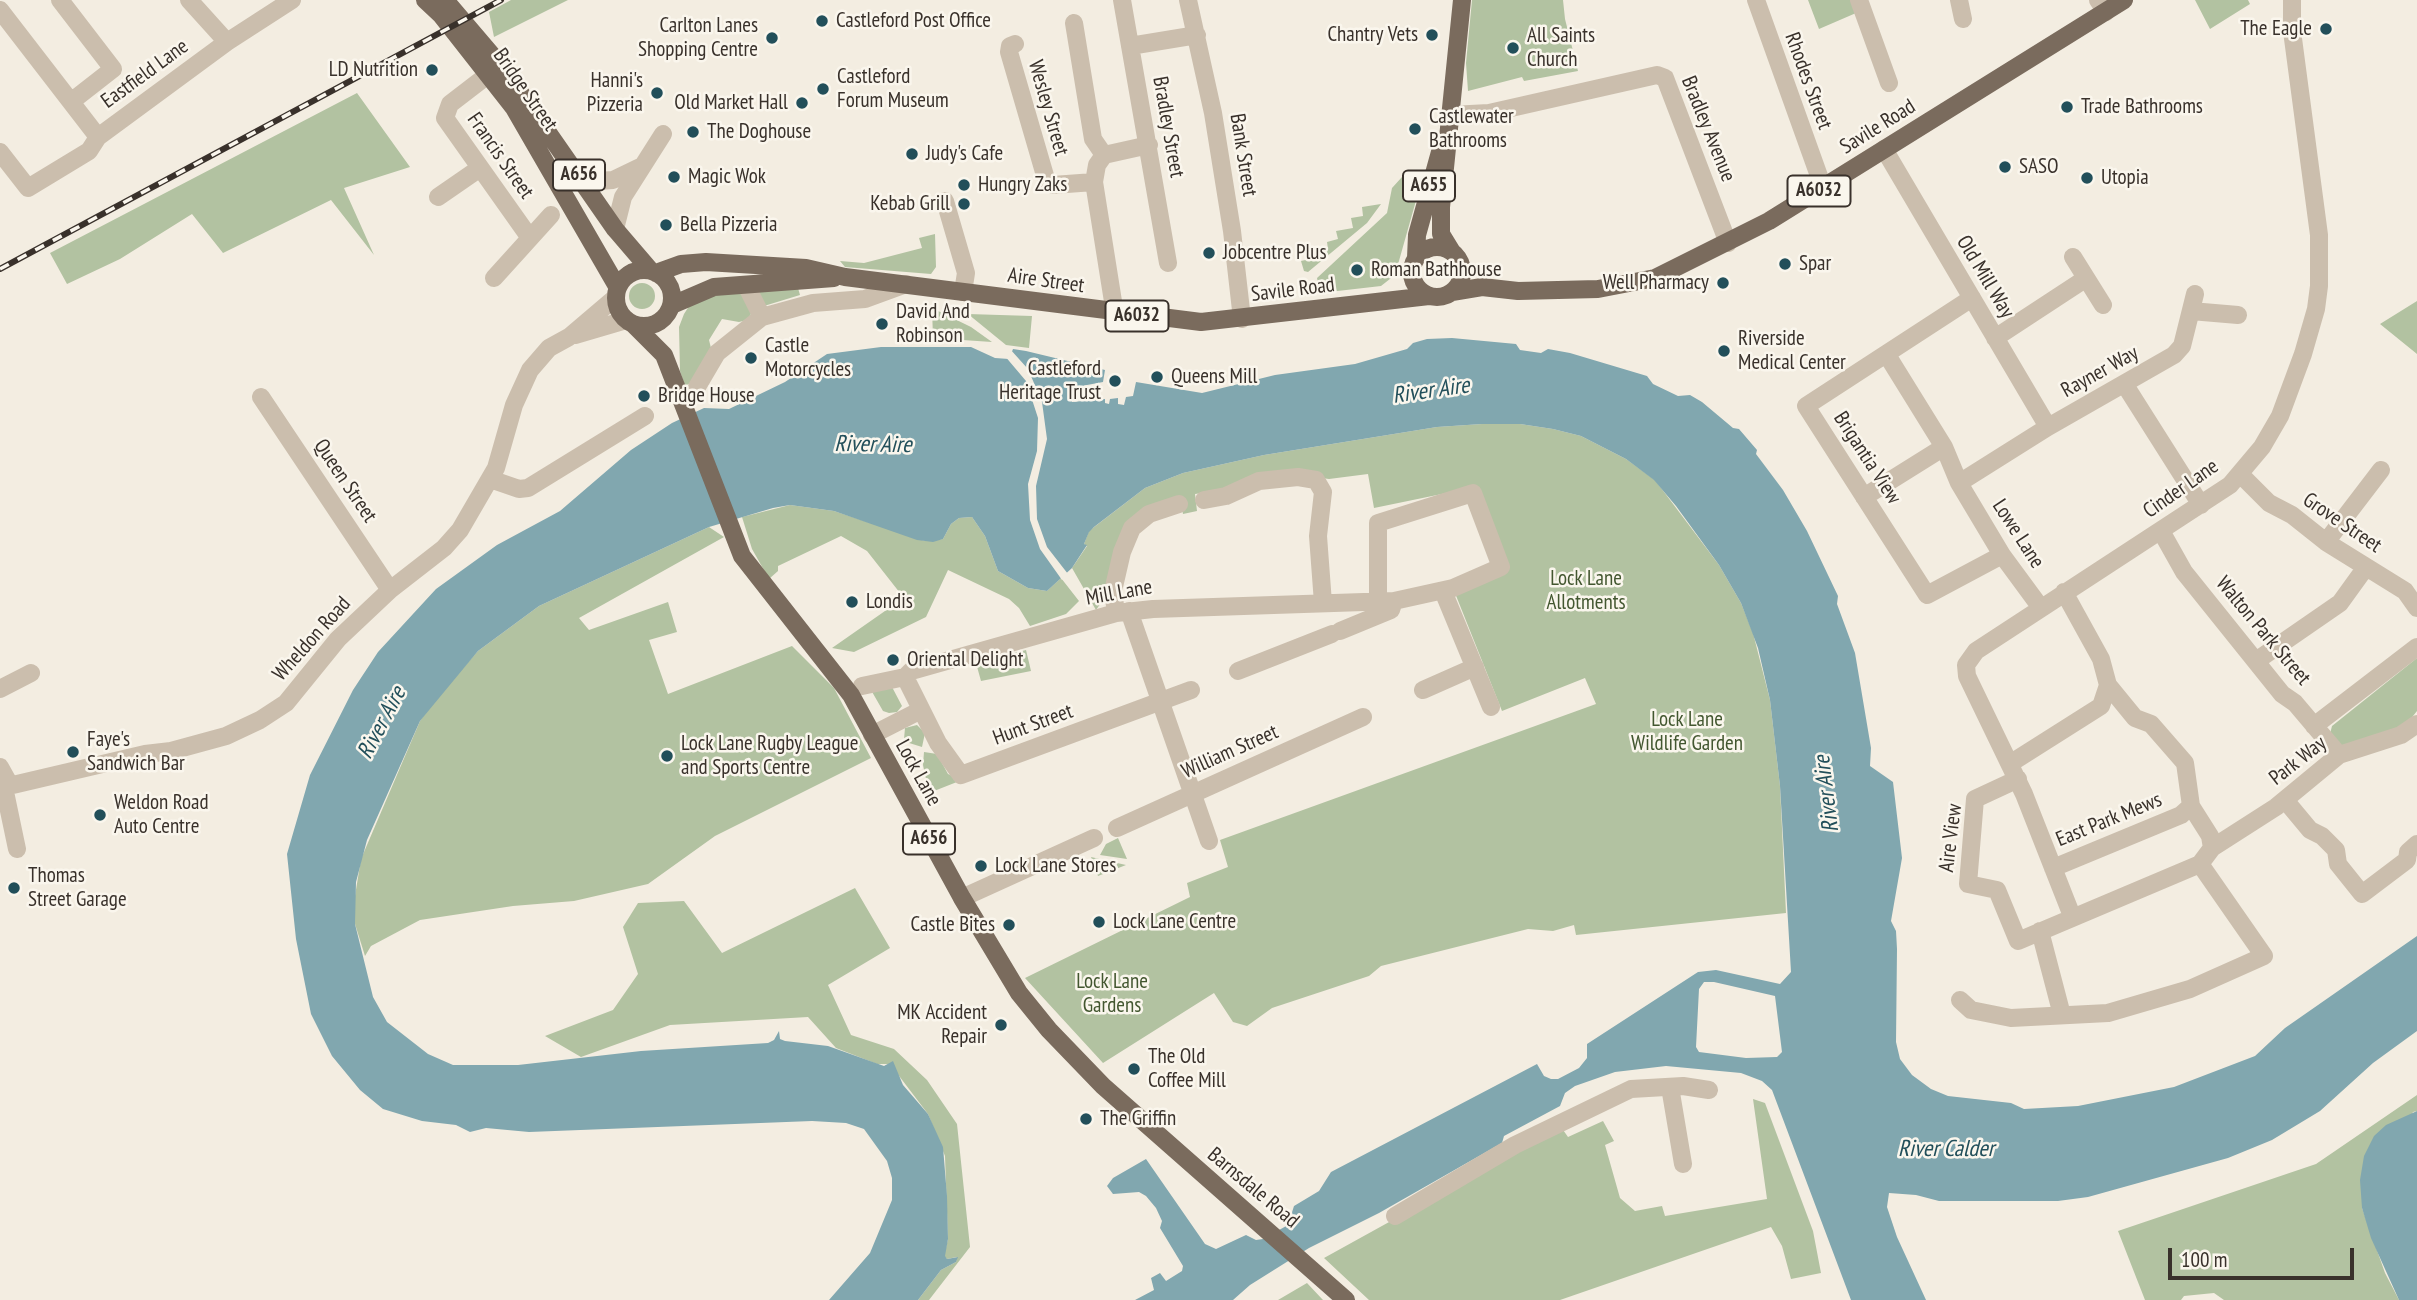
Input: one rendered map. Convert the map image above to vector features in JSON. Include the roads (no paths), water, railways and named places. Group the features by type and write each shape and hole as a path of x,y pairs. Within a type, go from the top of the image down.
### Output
{"main road":[{"name":"Bridge Street","path":"425,0 489,74 514,108 617,293"},
{"name":"Bridge Street","path":"445,0 509,76 615,229 654,272"},
{"name":"A655","path":"1456,258 1441,234 1441,206 1462,0"},
{"name":"Savile Road","path":"1452,292 1482,287 1563,290 1628,285 1655,278 1769,221 2102,6 2124,0"},
{"name":"A655","path":"1414,266 1417,235 1451,115"},
{"path":"1392,301 1421,252 1437,247 1456,258 1482,287"},
{"path":"1452,292 1461,279 1456,258"},
{"name":"Aire Street","path":"654,272 681,264 706,262 906,284 1115,314 1201,322 1242,319"},
{"path":"1414,266 1417,288 1429,296"},
{"path":"617,293 634,272 654,272"},
{"name":"A656","path":"654,272 671,288 664,355"},
{"name":"Aire Street","path":"670,310 705,289 812,275"},
{"name":"A6032","path":"1429,296 1445,296 1452,292"},
{"name":"A656","path":"617,293 619,312 664,355"},
{"name":"Savile Road","path":"1242,319 1429,296"},
{"path":"630,322 653,326 670,310"},
{"name":"Lock Lane","path":"664,355 742,556 753,574 841,681 962,898 1019,993 1049,1031 1130,1110"},
{"name":"Barnsdale Road","path":"1130,1110 1346,1300"}],"street":[{"path":"60,0 113,69 72,101"},
{"path":"189,0 227,42"},
{"name":"Eastfield Lane","path":"0,152 28,188 89,151 98,137 227,42 292,0"},
{"name":"Bradley Street","path":"1122,0 1149,145 1161,254"},
{"name":"Bank Street","path":"1188,0 1197,35 1232,231 1242,319"},
{"name":"Rhodes Street","path":"1756,0 1819,176"},
{"path":"1859,0 1889,83"},
{"path":"1959,0 1964,19"},
{"name":"Cinder Lane","path":"2072,916 2014,771 1967,676 1966,664 1972,654 2201,505 2240,474 2262,447 2280,416 2303,354 2318,298 2319,235 2292,31 2292,0"},
{"path":"0,10 98,137"},
{"path":"1074,23 1093,139 1104,155"},
{"path":"1130,46 1197,35"},
{"name":"Wesley Street","path":"1015,44 1010,46 1009,52 1046,179 1053,185 1094,182"},
{"path":"489,74 494,65 490,51"},
{"path":"489,74 497,69 509,76"},
{"name":"Francis Street","path":"489,74 450,104 445,118 530,238"},
{"name":"Bradley Avenue","path":"1451,115 1489,113 1657,75 1665,78 1728,243"},
{"path":"615,229 623,197 663,134"},
{"path":"1115,314 1094,182 1097,165 1104,155 1149,145"},
{"name":"Old Mill Way","path":"1884,149 2048,427"},
{"path":"580,177 598,181 613,180 647,159"},
{"path":"438,197 480,168"},
{"path":"945,201 966,272 963,292"},
{"name":"Francis Street","path":"494,278 551,215"},
{"path":"2073,257 2102,305"},
{"path":"812,275 813,303"},
{"path":"1995,338 2085,279"},
{"path":"697,387 717,353 762,317 813,303 865,299 906,284"},
{"path":"746,285 762,317"},
{"name":"Wheldon Road","path":"5,787 171,751 226,736 260,720 286,703 338,639 390,590 444,548 471,512 490,479 514,405 530,370 549,348 569,337 617,293"},
{"name":"Brigantia View","path":"1972,298 1806,406 1927,595 2002,555"},
{"name":"Rayner Way","path":"2048,427 2174,355 2182,346 2193,303 2238,315"},
{"name":"Wheldon Road","path":"569,337 630,322"},
{"name":"Lowe Lane","path":"1886,355 1944,447 1959,484 2002,555 2041,608"},
{"path":"2125,385 2201,505"},
{"name":"Queen Street","path":"261,397 390,590"},
{"path":"490,479 519,489 537,484 645,416"},
{"path":"1959,484 2048,427"},
{"path":"1864,497 1944,447"},
{"path":"2326,542 2381,470"},
{"name":"Grove Street","path":"2240,474 2269,503 2292,515 2326,542 2366,567 2411,587 2417,608"},
{"path":"1203,500 1226,496 1259,481 1298,477 1316,481 1323,492 1318,536 1323,603"},
{"path":"1238,671 1391,610 1386,601 1378,523 1473,493 1501,567 1443,591 1386,601"},
{"path":"1179,504 1149,514 1132,528 1122,552 1113,591 1160,702 1209,841"},
{"name":"Walton Park Street","path":"2161,531 2184,572 2256,661 2339,754"},
{"path":"2256,661 2340,603 2366,567"},
{"path":"1443,591 1491,707"},
{"path":"2064,592 2101,659 2108,685 2130,713 2151,724 2185,763 2186,810 2210,836 2213,848"},
{"name":"Mill Lane","path":"862,686 905,677 911,671 1122,612 1386,601"},
{"path":"2314,726 2417,647"},
{"path":"1423,690 1475,667"},
{"path":"0,689 31,673"},
{"name":"Hunt Street","path":"905,677 938,743 961,775 1191,690"},
{"path":"2014,771 2101,706 2108,685"},
{"path":"872,735 921,710"},
{"name":"William Street","path":"1117,828 1363,717"},
{"name":"Park Way","path":"2018,941 2200,864 2213,848 2285,800 2339,754 2401,735 2417,724"},
{"path":"0,767 17,849"},
{"name":"Aire View","path":"2014,771 1975,799 1968,884 1997,890 2018,941"},
{"path":"2285,800 2310,830 2322,835 2336,850 2338,864 2362,894 2407,860 2408,852 2417,844"},
{"name":"East Park Mews","path":"2053,868 2186,810"},
{"path":"962,898 1094,838"},
{"path":"1960,1000 1971,1010 1989,1016 2108,1013 2190,989 2264,956 2200,864"},
{"path":"2040,931 2062,1015"},
{"path":"1670,1087 1683,1164"},
{"path":"1395,1216 1515,1145 1630,1089 1670,1087 1709,1090"}],"water":[{"path":"1452,338 1516,344 1520,350 1541,353 1548,349 1647,376 1653,384 1678,396 1690,395 1702,402 1733,428 1739,429 1757,450 1756,454 1783,490 1807,531 1838,596 1837,604 1855,653 1871,748 1870,766 1893,782 1902,858 1891,921 1896,931 1897,949 1896,1042 1900,1059 1912,1075 1931,1089 1948,1096 2011,1103 2024,1109 2078,1106 2174,1087 2255,1056 2285,1028 2417,936 2417,1031 2373,1063 2320,1111 2272,1140 2228,1158 2088,1197 2058,1201 1939,1201 1916,1195 1889,1193 1887,1207 1897,1237 1926,1300 1851,1300 1772,1090 1762,1081 1741,1073 1666,1066 1615,1072 1575,1086 1565,1093 1560,1106 1504,1136 1502,1143 1379,1213 1309,1248 1250,1285 1233,1300 1135,1300 1154,1290 1151,1278 1160,1273 1166,1281 1182,1271 1183,1266 1160,1228 1162,1221 1156,1208 1146,1196 1139,1192 1113,1194 1107,1186 1113,1178 1146,1159 1205,1244 1216,1249 1246,1235 1256,1240 1263,1239 1288,1225 1294,1206 1319,1191 1331,1172 1537,1064 1544,1076 1551,1079 1558,1079 1579,1068 1587,1058 1587,1044 1698,972 1716,970 1780,984 1791,972 1780,786 1770,700 1758,648 1741,603 1719,565 1676,506 1654,480 1626,459 1581,436 1553,429 1520,424 1482,424 1437,427 1264,455 1183,473 1145,488 1094,527 1084,544 1087,545 1072,568 1047,591 1028,588 998,571 985,536 972,517 959,518 951,524 943,539 933,542 917,540 834,511 790,505 773,508 709,527 539,606 478,651 420,721 367,840 356,882 355,924 373,997 387,1022 428,1054 453,1065 518,1065 641,1051 768,1043 774,1040 779,1031 780,1039 785,1041 828,1046 884,1066 893,1061 903,1085 928,1114 943,1147 948,1239 945,1256 947,1259 958,1257 956,1262 941,1270 918,1300 829,1300 870,1253 892,1200 892,1178 887,1161 864,1129 846,1123 812,1121 529,1132 486,1128 470,1132 456,1125 422,1121 383,1109 360,1090 332,1056 311,1014 296,939 287,854 310,775 353,690 378,652 436,589 497,545 560,511 631,450 672,423 704,408 729,409 785,382 827,354 881,347 971,347 995,358 1009,359 1013,349 1026,351 1105,370 1103,382 1071,388 1072,402 1105,399 1105,403 1109,404 1110,399 1118,398 1118,404 1124,405 1126,397 1133,396 1136,382 1202,393 1275,375 1355,364 1407,349 1413,343 1427,339","holes":["1704,982 1775,996 1782,1052 1777,1057 1746,1058 1699,1052 1696,1047 1699,989"]},
{"path":"2417,1111 2417,1300 2399,1300 2371,1238 2362,1208 2360,1180 2364,1156 2374,1136 2386,1125"}],"railway":[{"path":"0,269 501,0"}],"place":[{"name":"Castleford Post Office","path":"822,21"},
{"name":"The Eagle","path":"2326,29"},
{"name":"Chantry Vets","path":"1432,35"},
{"name":"Carlton Lanes Shopping Centre","path":"772,38"},
{"name":"All Saints Church","path":"1513,48"},
{"name":"LD Nutrition","path":"432,70"},
{"name":"Castleford Forum Museum","path":"823,89"},
{"name":"Hanni's Pizzeria","path":"657,93"},
{"name":"Old Market Hall","path":"802,103"},
{"name":"Trade Bathrooms","path":"2067,107"},
{"name":"Castlewater Bathrooms","path":"1415,129"},
{"name":"The Doghouse","path":"693,132"},
{"name":"Judy's Cafe","path":"912,154"},
{"name":"SASO","path":"2005,167"},
{"name":"Magic Wok","path":"674,177"},
{"name":"Utopia","path":"2087,178"},
{"name":"Hungry Zaks","path":"964,185"},
{"name":"Kebab Grill","path":"964,204"},
{"name":"Bella Pizzeria","path":"666,225"},
{"name":"Jobcentre Plus","path":"1209,253"},
{"name":"Spar","path":"1785,264"},
{"name":"Roman Bathhouse","path":"1357,270"},
{"name":"Well Pharmacy","path":"1723,283"},
{"name":"David And Robinson","path":"882,324"},
{"name":"Riverside Medical Center","path":"1724,351"},
{"name":"Castle Motorcycles","path":"751,358"},
{"name":"Queens Mill","path":"1157,377"},
{"name":"Castleford Heritage Trust","path":"1115,381"},
{"name":"Bridge House","path":"644,396"},
{"name":"Londis","path":"852,602"},
{"name":"Oriental Delight","path":"893,660"},
{"name":"Faye's Sandwich Bar","path":"73,752"},
{"name":"Lock Lane Rugby League and Sports Centre","path":"667,756"},
{"name":"Weldon Road Auto Centre","path":"100,815"},
{"name":"Lock Lane Stores","path":"981,866"},
{"name":"Thomas Street Garage","path":"14,888"},
{"name":"Lock Lane Centre","path":"1099,922"},
{"name":"Castle Bites","path":"1009,925"},
{"name":"MK Accident Repair","path":"1001,1025"},
{"name":"The Old Coffee Mill","path":"1134,1069"},
{"name":"The Griffin","path":"1086,1119"}],"water label":[{"name":"River Aire","path":"1431,391"},
{"name":"River Aire","path":"873,445"},
{"name":"River Aire","path":"382,723"},
{"name":"River Aire","path":"1827,794"},
{"name":"River Calder","path":"1946,1149"}],"park label":[{"name":"Lock Lane Allotments","path":"1586,591"},
{"name":"Lock Lane Wildlife Garden","path":"1687,732"},
{"name":"Lock Lane Gardens","path":"1112,994"}]}
